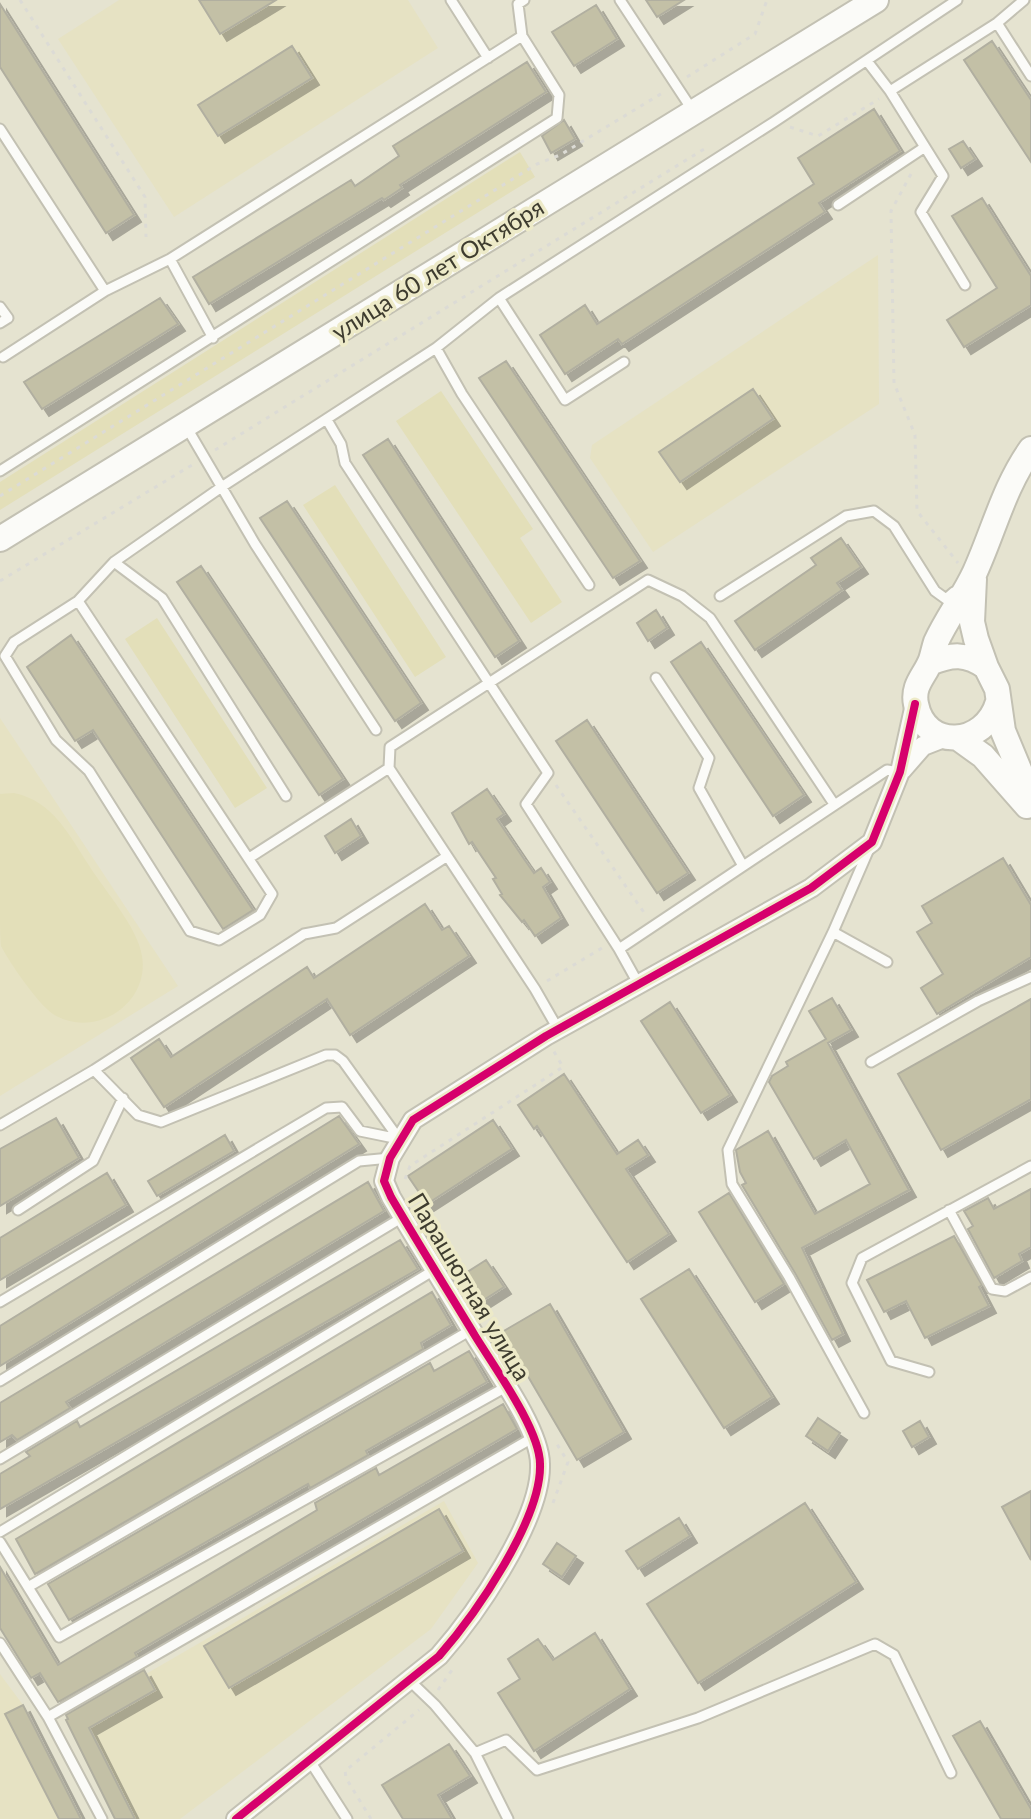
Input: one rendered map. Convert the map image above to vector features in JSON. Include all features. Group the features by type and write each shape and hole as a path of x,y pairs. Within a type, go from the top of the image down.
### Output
{"main road":[{"name":"улица 60 лет Октября","path":"0,539 876,0"},
{"path":"1031,449 1005,491 935,644 930,663 918,679 915,704 926,725 983,756 1031,810"},
{"path":"968,571 972,622 986,667 997,689 1003,731 1031,798"},
{"path":"930,663 961,655 975,659 986,667"},
{"path":"952,738 980,731 988,723 998,702"}],"street":[{"path":"872,842 900,772 915,704"},
{"path":"900,772 923,746 952,738"},
{"name":"Парашютная улица","path":"236,1819 439,1656 466,1625 503,1565 536,1497 541,1463 534,1437 384,1181 399,1139 413,1120 558,1029 811,888 872,842"}],"lane":[{"path":"451,0 488,58"},
{"path":"0,471 557,118 559,95 522,36 518,4 524,0"},
{"path":"620,0 693,112"},
{"path":"78,601 272,894 260,915 219,940 190,931 89,771 56,740 5,656 14,642 78,601 114,562 223,486 436,348 499,298 957,0"},
{"path":"890,91 997,23 1024,0"},
{"path":"997,23 1031,76"},
{"path":"3,357 105,291 170,259 522,36"},
{"path":"867,61 890,91 943,176 921,212 965,285"},
{"path":"0,129 105,291"},
{"path":"838,205 925,147"},
{"path":"170,259 213,338"},
{"path":"499,298 565,400 624,362"},
{"path":"0,307 8,318 0,323"},
{"path":"436,348 462,394 589,585"},
{"path":"327,420 341,444 345,463 548,773 526,804 617,945 639,985"},
{"path":"185,425 255,544 376,730"},
{"path":"720,596 846,516 874,511 894,526 935,591 946,599 968,571"},
{"path":"114,562 162,598 286,796"},
{"path":"558,1029 535,989 389,768 390,747 648,580 682,596 710,618 834,804"},
{"path":"656,678 709,758 699,788 743,866"},
{"path":"249,858 389,768"},
{"path":"617,945 887,770 900,772"},
{"path":"864,1413 789,1277 732,1184 728,1150 860,876 872,842"},
{"path":"0,1125 94,1070 304,934 336,928 446,857"},
{"path":"833,932 887,962"},
{"path":"871,1062 978,1001 1031,977"},
{"path":"94,1070 138,1115 161,1122 326,1055 335,1055 343,1061 399,1139"},
{"path":"18,1210 93,1161 123,1098"},
{"path":"0,1302 326,1108 342,1107 360,1131 399,1139"},
{"path":"0,1381 359,1161 390,1158"},
{"path":"929,1372 891,1361 852,1283 862,1258 1031,1166"},
{"path":"949,1210 992,1289 1005,1291 1031,1277"},
{"path":"0,1459 403,1217"},
{"path":"0,1532 436,1269"},
{"path":"28,1587 471,1330"},
{"path":"0,1542 59,1637 506,1387"},
{"path":"48,1717 534,1437"},
{"path":"0,1643 48,1717 102,1819"},
{"path":"475,1753 506,1740 537,1770 698,1718 875,1644 894,1655 951,1773"},
{"path":"410,1681 435,1705 475,1753 508,1819"},
{"path":"310,1761 347,1819"}],"path":[{"path":"20,0 145,197 146,237"},
{"path":"0,496 537,164 560,155 755,34 767,0"},
{"path":"818,136 878,99 885,110"},
{"path":"0,581 714,142"},
{"path":"914,154 918,161 891,211 894,383 915,435 917,511 968,571"},
{"path":"548,773 645,913"},
{"path":"535,989 617,945"}],"shaded area":[{"path":"119,0 408,0 438,48 174,217 58,39"},
{"path":"520,152 535,177 0,510 0,482"},
{"path":"878,255 879,404 653,552 590,458 592,445"},
{"path":"441,391 533,529 520,538 562,602 531,623 396,421"},
{"path":"335,485 446,657 415,677 303,505"},
{"path":"157,618 267,788 235,808 125,639"},
{"path":"0,718 178,986 0,1096"},
{"path":"14,793 39,803 59,821 120,910 139,945 142,973 137,989 116,1013 101,1020 85,1023 69,1021 53,1014 32,992 1,946 0,794"},
{"path":"444,1501 478,1563 431,1629 180,1819 135,1819 89,1728 154,1689 146,1674"},
{"path":"0,1674 23,1705 81,1819 0,1819"}],"building":[{"path":"199,0 276,0 220,34"},
{"path":"646,0 684,0 657,17"},
{"path":"0,4 134,215 106,233 0,67"},
{"path":"596,5 617,39 574,66 552,32"},
{"path":"992,41 1031,100 1031,162 964,60"},
{"path":"292,46 312,78 218,136 198,105"},
{"path":"527,62 546,92 400,185 402,188 384,200 382,198 209,304 193,277 351,180 355,186 399,156 393,146"},
{"path":"874,109 900,151 819,203 825,212 622,344 618,339 565,374 540,335 585,305 597,324 814,184 798,158"},
{"path":"564,120 575,139 551,153 542,136"},
{"path":"963,141 975,159 961,168 949,149"},
{"path":"982,198 1031,276 1031,305 964,347 947,320 997,288 952,216"},
{"path":"160,298 178,324 42,409 24,382"},
{"path":"506,361 640,561 613,578 479,378"},
{"path":"753,389 773,419 680,482 659,452"},
{"path":"388,439 519,641 495,657 363,455"},
{"path":"287,501 421,703 395,721 260,518"},
{"path":"841,538 861,567 837,583 842,590 755,650 735,621 816,565 811,558"},
{"path":"201,566 343,779 319,795 177,582"},
{"path":"656,610 667,628 648,641 637,623"},
{"path":"71,635 253,910 223,929 93,730 75,741 27,667"},
{"path":"701,642 804,795 773,816 671,662"},
{"path":"587,720 688,873 657,893 556,741"},
{"path":"487,789 504,814 497,819 524,859 534,873 541,868 550,882 543,887 561,918 535,936 500,895 493,879 496,878 472,842 469,844 452,813"},
{"path":"351,819 361,836 335,853 325,836"},
{"path":"1003,858 1031,905 1031,957 937,1014 921,988 943,974 917,932 932,923 922,906"},
{"path":"425,904 442,930 449,926 469,956 350,1035 327,999 164,1107 131,1058 159,1039 171,1057 307,967 314,978"},
{"path":"832,998 851,1030 828,1043 909,1190 802,1248 843,1334 832,1340 742,1185 746,1183 740,1172 736,1150 768,1131 815,1214 870,1184 846,1140 814,1159 769,1082 772,1076 788,1066 786,1062 826,1039 809,1011"},
{"path":"1031,999 1031,1099 941,1150 898,1074"},
{"path":"670,1002 730,1095 701,1113 641,1021"},
{"path":"564,1074 617,1154 638,1140 648,1155 626,1169 669,1234 627,1262 537,1126 534,1129 518,1105"},
{"path":"339,1116 359,1144 0,1366 0,1326"},
{"path":"56,1118 79,1158 0,1206 0,1149"},
{"path":"493,1120 512,1149 427,1204 408,1176"},
{"path":"225,1135 234,1151 157,1196 148,1181"},
{"path":"107,1173 126,1205 0,1280 0,1238"},
{"path":"368,1182 384,1211 66,1402 70,1408 17,1440 12,1435 0,1442 0,1403"},
{"path":"1031,1189 1031,1247 1019,1254 1022,1261 994,1278 968,1229 973,1226 964,1211 988,1198 994,1209"},
{"path":"729,1193 784,1284 755,1302 699,1212"},
{"path":"954,1236 982,1285 979,1287 989,1306 925,1338 906,1301 884,1312 867,1280"},
{"path":"400,1240 418,1269 0,1509 0,1474 30,1456 26,1452 77,1421 80,1427"},
{"path":"486,1260 504,1287 476,1305 458,1278"},
{"path":"689,1269 772,1397 724,1428 641,1299"},
{"path":"432,1292 451,1325 421,1343 423,1349 35,1574 16,1539"},
{"path":"550,1304 624,1432 577,1460 502,1332"},
{"path":"469,1351 487,1382 366,1451 368,1455 310,1488 308,1484 69,1620 48,1584 430,1363 434,1371"},
{"path":"503,1404 517,1429 135,1653 137,1657 58,1702 40,1673 31,1678 0,1628 0,1567 58,1665 317,1510 315,1503 376,1468 379,1475"},
{"path":"818,1418 840,1433 828,1451 806,1436"},
{"path":"920,1421 929,1437 912,1447 903,1431"},
{"path":"1031,1491 1031,1560 1002,1507"},
{"path":"805,1503 856,1582 698,1683 647,1604"},
{"path":"439,1509 463,1551 229,1688 204,1646"},
{"path":"679,1518 690,1536 638,1569 626,1551"},
{"path":"557,1543 576,1556 562,1577 543,1564"},
{"path":"595,1633 630,1689 534,1751 498,1693 520,1679 508,1659 538,1639 553,1660"},
{"path":"144,1670 155,1690 89,1728 135,1819 115,1819 66,1715"},
{"path":"23,1705 81,1819 59,1819 5,1714"},
{"path":"980,1721 1031,1809 1031,1819 1001,1819 953,1736"},
{"path":"449,1744 470,1776 438,1795 452,1819 403,1819 382,1785"}],"cycle path":[{"path":"236,1819 439,1656 504,1565 530,1511 538,1486 538,1450 524,1415 384,1181 390,1158 413,1120 546,1036 811,888 872,842 900,772 915,704"}]}
